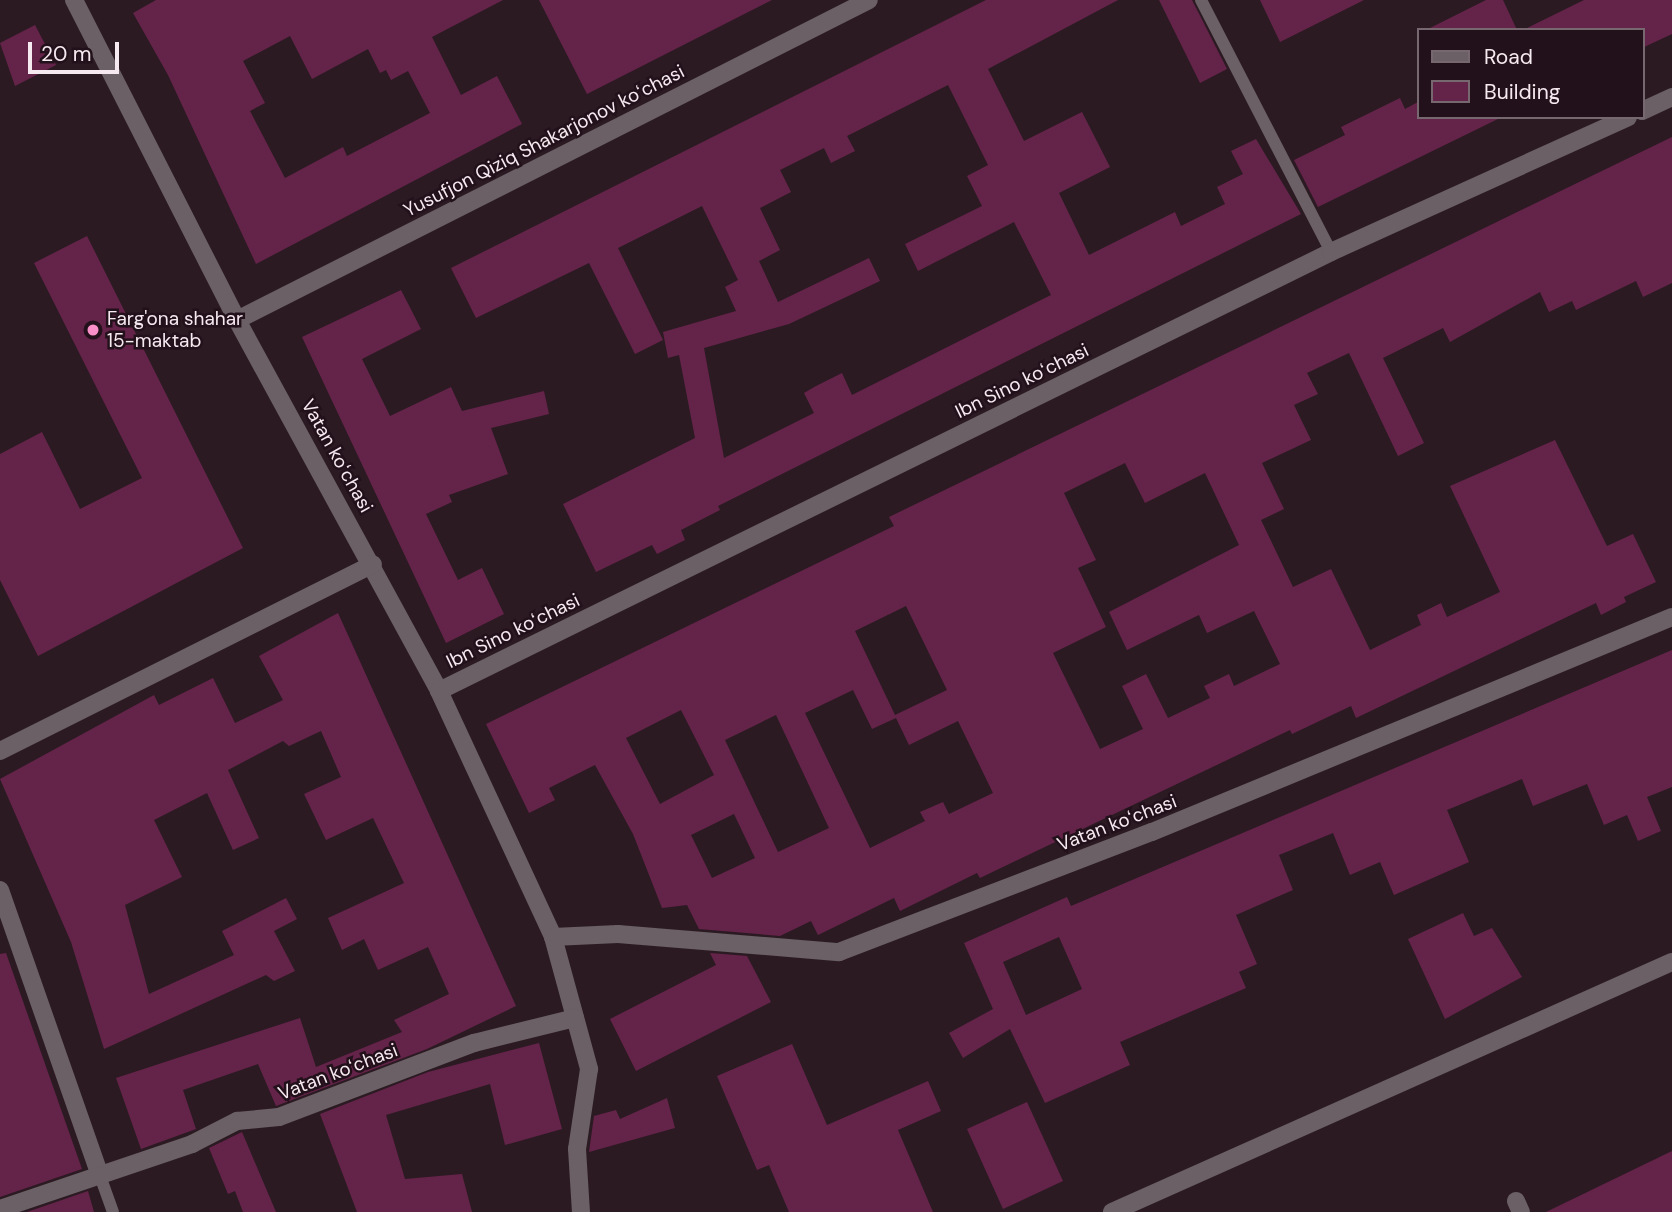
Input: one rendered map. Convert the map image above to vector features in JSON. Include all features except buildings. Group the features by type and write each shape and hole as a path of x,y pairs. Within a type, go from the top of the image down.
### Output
{"street":[{"name":"Vatan koʻchasi","path":"74,0 237,320 373,564 439,691 553,937 589,1069 577,1149 581,1212"},
{"name":"Yusufjon Qiziq Shakarjonov koʻchasi","path":"237,320 869,0"},
{"path":"1644,110 1672,97"},
{"name":"Ibn Sino koʻchasi","path":"439,691 1331,252 1624,119"},
{"path":"0,751 373,564"},
{"name":"Vatan koʻchasi","path":"553,937 618,934 839,952 1152,832 1672,617"},
{"path":"0,890 99,1173"},
{"path":"1112,1212 1672,962"},
{"name":"Vatan koʻchasi","path":"0,1209 99,1173 192,1144 237,1121 279,1117 474,1043 575,1018"}],"lane":[{"path":"1201,0 1331,252"},
{"path":"99,1173 113,1212"}],"place":[{"name":"Farg'ona shahar 15-maktab","path":"93,330"}]}
